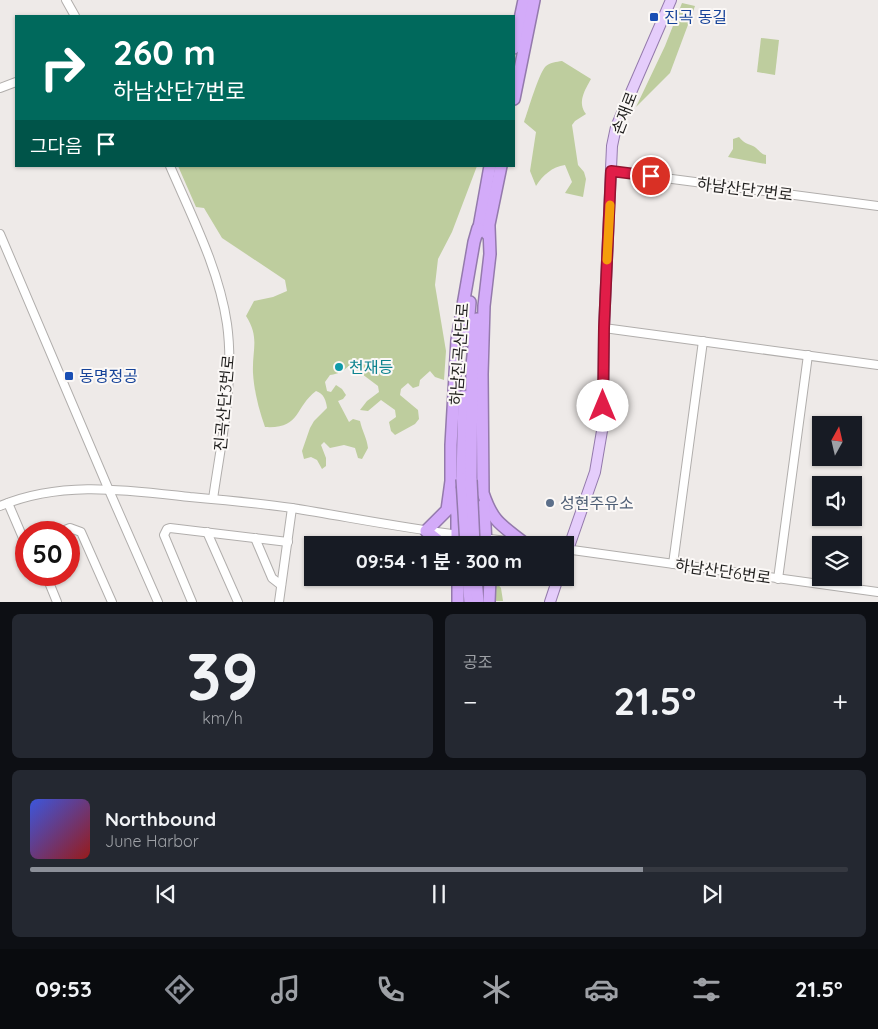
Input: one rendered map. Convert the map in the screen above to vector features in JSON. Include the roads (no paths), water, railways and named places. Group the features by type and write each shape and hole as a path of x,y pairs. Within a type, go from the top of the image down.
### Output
{"highway":[{"path":"515,93 524,0"},
{"path":"518,53 534,0"},
{"name":"하남진곡산단로","path":"465,536 461,480 469,310 484,228 490,167"},
{"name":"하남진곡산단로","path":"484,228 501,167"},
{"path":"484,228 490,254 484,306 482,374 486,536"},
{"path":"432,536 426,531 447,510 461,480"},
{"path":"457,536 461,480"},
{"name":"하남진곡산단로","path":"461,480 472,536"},
{"path":"484,493 488,509 496,521 511,536"},
{"path":"458,602 471,586"},
{"path":"470,602 474,586"},
{"path":"477,586 478,602"},
{"path":"480,586 489,602"}],"main road":[{"name":"손재로","path":"572,536 595,472 603,425 604,328 612,146 616,128 671,0"},
{"path":"550,602 555,586"}],"street":[{"path":"66,0 74,15"},
{"path":"0,88 15,82"},
{"name":"진곡산단3번로","path":"170,167 215,273 227,324 229,346 228,392 213,499"},
{"name":"하남산단7번로","path":"611,171 878,206"},
{"path":"0,234 158,602"},
{"path":"604,328 878,365"},
{"path":"673,564 704,341"},
{"path":"778,578 808,355"},
{"path":"15,525 4,505 51,492 108,488 292,508 426,531 443,536"},
{"path":"277,601 292,508"},
{"path":"192,602 164,535 165,531 170,528 288,542"},
{"path":"80,532 112,602"},
{"path":"207,532 238,602"},
{"path":"255,538 272,578 281,585"},
{"name":"하남산단6번로","path":"574,553 673,564 878,592"},
{"path":"51,586 58,602"}],"place":[{"name":"진곡 동길","path":"654,17"},
{"name":"천재등","path":"339,367"},
{"name":"동명정공","path":"69,376"},
{"name":"성현주유소","path":"550,503"}]}
